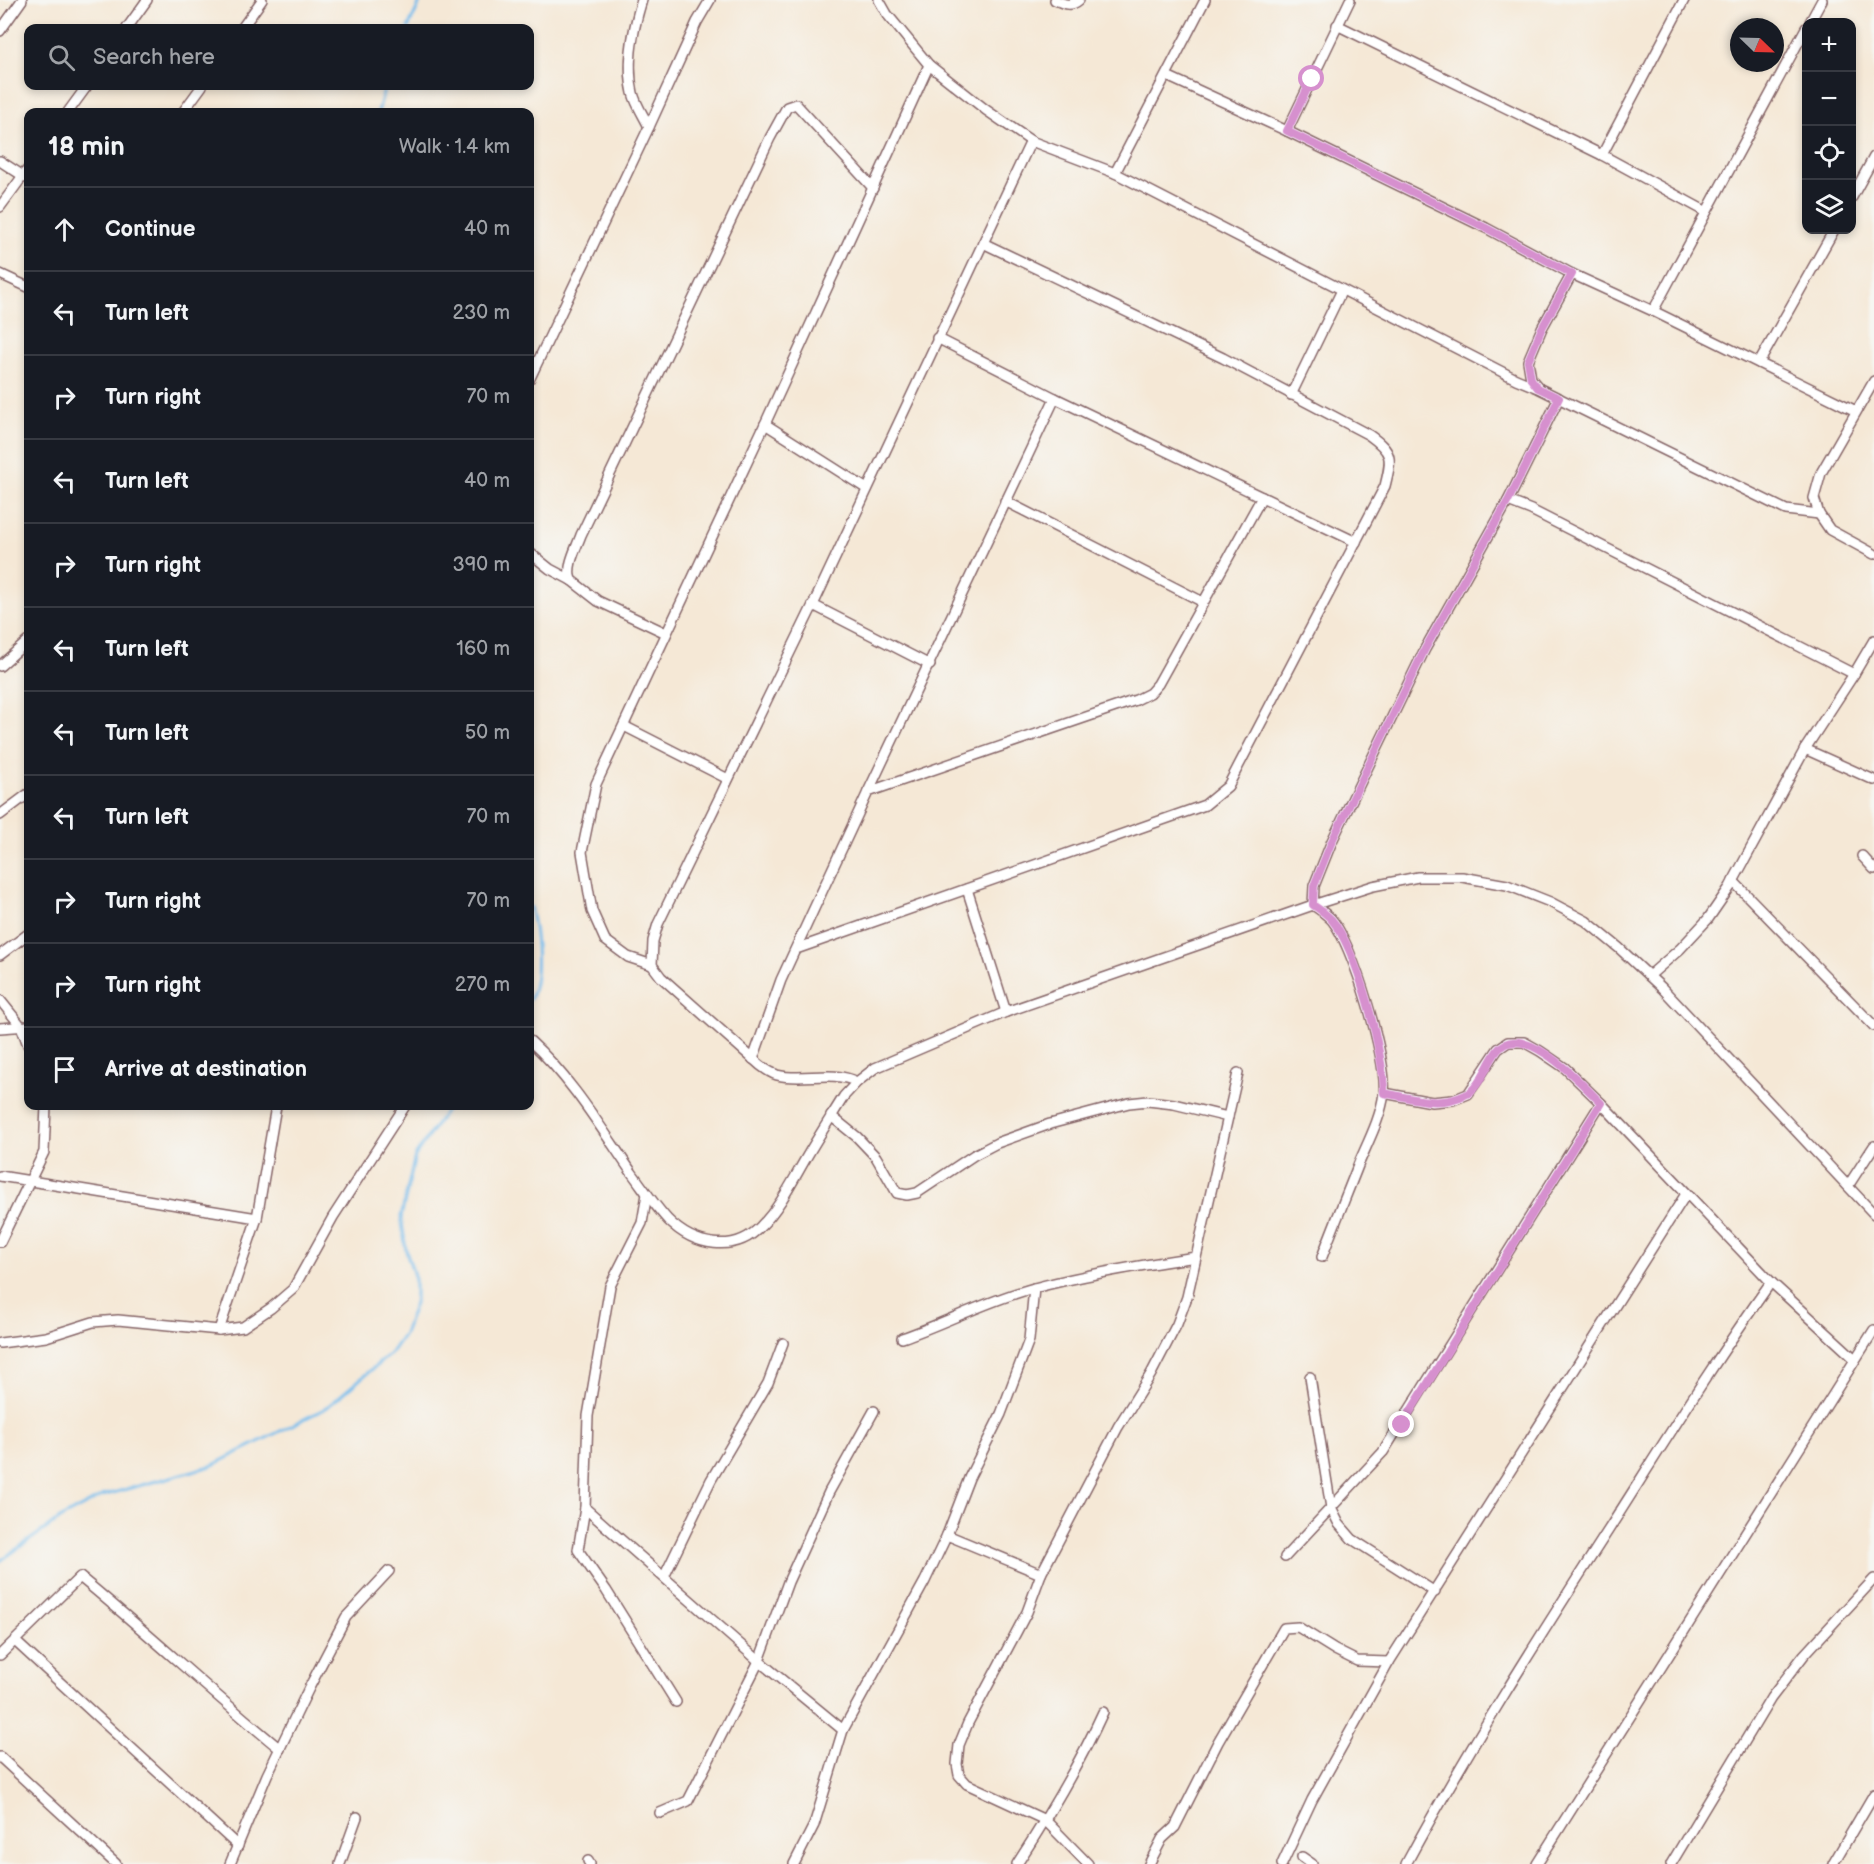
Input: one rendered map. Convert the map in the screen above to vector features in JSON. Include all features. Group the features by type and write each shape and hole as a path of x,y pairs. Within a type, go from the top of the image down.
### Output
{"street":[{"path":"0,31 22,0"},
{"path":"130,24 147,0"},
{"path":"245,24 262,0"},
{"path":"642,0 636,21 629,73 634,96 650,127"},
{"path":"534,370 650,127 697,22 710,0"},
{"path":"879,0 887,14 929,65 986,110 1031,141 1115,173 1516,379 1786,510 1819,514"},
{"path":"1055,0 1071,4 1079,0"},
{"path":"1115,173 1205,0"},
{"path":"1287,131 1350,0"},
{"path":"1602,155 1684,0"},
{"path":"1812,18 1822,0"},
{"path":"1337,25 1602,155 1706,211"},
{"path":"1653,311 1802,35"},
{"path":"857,1082 847,1076 789,1077 774,1074 753,1059 661,977 652,965 628,957 605,940 592,911 582,852 596,784 765,424 929,65"},
{"path":"1167,76 1287,131 1486,228 1572,274 1653,311 1856,411"},
{"path":"71,108 84,90"},
{"path":"186,108 199,90"},
{"path":"571,580 570,564 581,535 770,138 787,107 796,104 873,188"},
{"path":"652,965 653,941 658,924 813,604 1031,141"},
{"path":"1856,188 1874,157"},
{"path":"0,161 24,173"},
{"path":"0,207 24,179"},
{"path":"1759,363 1832,234"},
{"path":"796,949 1205,805 1220,795 1228,786 1385,486 1391,462 1383,446 1369,435 1223,358 983,243"},
{"path":"0,274 24,285"},
{"path":"1538,388 1531,379 1528,361 1542,328 1572,274"},
{"path":"1291,395 1342,290"},
{"path":"937,338 1055,398 1356,542"},
{"path":"1874,381 1821,473 1814,498 1819,514 1830,530 1874,554"},
{"path":"753,1059 796,949 1055,398"},
{"path":"1313,905 1314,886 1338,830 1425,649 1508,501 1559,398"},
{"path":"765,424 867,489"},
{"path":"868,792 1136,700 1150,693 1158,684 1262,497"},
{"path":"1005,501 1203,602"},
{"path":"1508,501 1531,510 1854,674"},
{"path":"534,556 550,570 571,580 598,601 666,633"},
{"path":"813,604 930,664"},
{"path":"1649,975 1680,949 1708,919 1733,881 1805,749 1874,640"},
{"path":"0,666 24,645"},
{"path":"624,726 728,779"},
{"path":"1805,749 1874,780"},
{"path":"0,815 24,797"},
{"path":"1862,856 1874,869"},
{"path":"534,1045 573,1089 647,1194 669,1221 710,1244 742,1241 760,1228 778,1207 844,1096 857,1082 876,1068 908,1052 1006,1012 1313,905 1373,886 1418,877 1462,877 1507,885 1550,902 1586,921 1649,975 1874,1214"},
{"path":"1733,881 1874,1026"},
{"path":"967,889 1006,1012"},
{"path":"1313,905 1331,918 1340,932 1358,974 1372,1021 1384,1077 1384,1093 1378,1118 1322,1257"},
{"path":"0,955 24,937"},
{"path":"0,1000 24,1025"},
{"path":"0,1028 24,1026"},
{"path":"1384,1093 1432,1102 1453,1100 1468,1094 1498,1049 1508,1042 1524,1042 1565,1068 1771,1282 1855,1359"},
{"path":"1088,1864 1045,1820 967,1784 959,1775 957,1764 959,1745 968,1723 1027,1612 1041,1574 1118,1427 1151,1374 1177,1324 1187,1297 1238,1073"},
{"path":"831,1116 857,1137 876,1157 897,1192 907,1195 917,1193 974,1155 997,1143 1050,1124 1129,1103 1148,1101 1174,1104 1228,1117"},
{"path":"1285,1557 1383,1452 1402,1425 1601,1103"},
{"path":"0,1242 44,1152 46,1110"},
{"path":"219,1330 257,1218 275,1110"},
{"path":"0,1343 46,1337 93,1322 118,1320 219,1330 243,1327 271,1308 293,1288 333,1217 402,1110"},
{"path":"1848,1186 1874,1146"},
{"path":"0,1176 257,1218"},
{"path":"647,1194 642,1222 610,1286 588,1416 585,1508 578,1550 676,1701"},
{"path":"1282,1864 1312,1800 1389,1662 1686,1194"},
{"path":"902,1338 1005,1297 1034,1288 1196,1257"},
{"path":"1406,1864 1538,1638 1771,1282"},
{"path":"794,1864 814,1825 843,1730 925,1581 947,1535 969,1478 1001,1414 1029,1341 1034,1288"},
{"path":"1537,1864 1874,1330"},
{"path":"664,1577 711,1480 768,1383 783,1343"},
{"path":"1310,1377 1331,1508 1339,1524 1352,1539 1435,1592"},
{"path":"660,1813 688,1801 759,1661 788,1582 829,1492 874,1411"},
{"path":"585,1508 759,1661 843,1730"},
{"path":"947,1535 1041,1574"},
{"path":"230,1864 280,1749 346,1617 389,1571"},
{"path":"0,1656 80,1577 280,1749"},
{"path":"1671,1864 1772,1698 1804,1654 1874,1579"},
{"path":"1149,1864 1162,1839 1175,1827 1218,1742 1284,1628 1298,1627 1356,1661 1389,1662"},
{"path":"15,1641 238,1846"},
{"path":"1017,1864 1045,1820 1103,1712"},
{"path":"0,1757 116,1864"},
{"path":"1833,1864 1874,1794"},
{"path":"340,1864 357,1816"},
{"path":"1302,1857 1312,1864"}],"waterway":[{"path":"410,24 421,0"},
{"path":"379,108 384,90"},
{"path":"534,928 536,941 534,984"},
{"path":"0,1561 61,1518 102,1496 211,1466 326,1408 390,1354 404,1334 415,1303 415,1279 406,1250 401,1217 415,1156 446,1110"}],"route":[{"path":"1312,79 1287,131 1486,228 1572,274 1542,328 1528,361 1531,379 1538,388 1559,398 1508,501 1425,649 1332,841 1314,886 1313,905 1331,918 1340,932 1358,974 1372,1021 1384,1077 1384,1093 1432,1102 1453,1100 1468,1094 1481,1078 1498,1049 1508,1042 1524,1042 1565,1068 1601,1103 1402,1425"}]}
